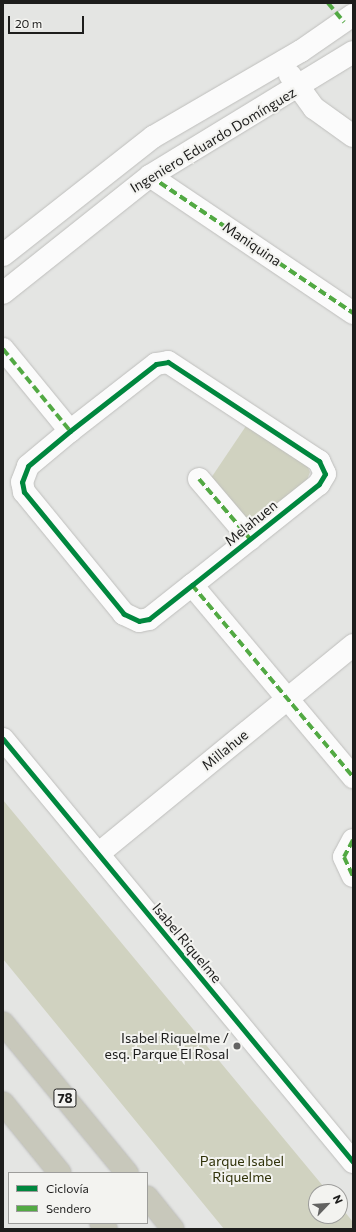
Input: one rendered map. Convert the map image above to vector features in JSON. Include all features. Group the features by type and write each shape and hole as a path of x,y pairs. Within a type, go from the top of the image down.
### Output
{"highway":[{"name":"78","path":"3,1023 126,1172"},
{"path":"3,1103 59,1172"},
{"path":"148,1198 173,1229"}],"street":[{"path":"3,255 142,144 282,62 353,15"},
{"name":"Ingeniero Eduardo Domínguez","path":"3,293 150,176 298,88 353,52"},
{"path":"282,62 298,88 324,116 353,136"},
{"name":"Maniquina","path":"150,176 353,313"},
{"path":"3,349 70,431"},
{"name":"Melahuen","path":"156,364 173,364 318,461 325,469 322,481 250,539 149,619 129,617 24,492 23,476 28,466 156,364"},
{"path":"199,479 250,539"},
{"path":"192,585 353,777"},
{"name":"Millahue","path":"98,854 353,646"},
{"name":"Isabel Riquelme","path":"3,739 353,1162"},
{"path":"353,840 344,857 353,876"}],"green space":[{"path":"246,426 307,465 310,472 307,480 251,526 211,478"},
{"name":"Parque Isabel Riquelme","path":"3,800 321,1184 308,1184 308,1224 348,1224 348,1216 353,1222 353,1229 224,1229 3,959"}],"marked path":[{"path":"328,3 344,22"},
{"path":"150,176 353,313"},
{"path":"3,349 70,431"},
{"path":"199,479 250,539"},
{"path":"192,585 353,777"},
{"path":"353,840 344,857 353,876"}],"cycle path":[{"path":"168,362 319,461 325,474 319,484 149,619 139,621 124,614 24,492 22,482 28,466 70,431 156,364 168,362"},
{"path":"3,739 353,1162"}],"place":[{"name":"Isabel Riquelme / esq. Parque El Rosal","path":"237,1046"}]}
